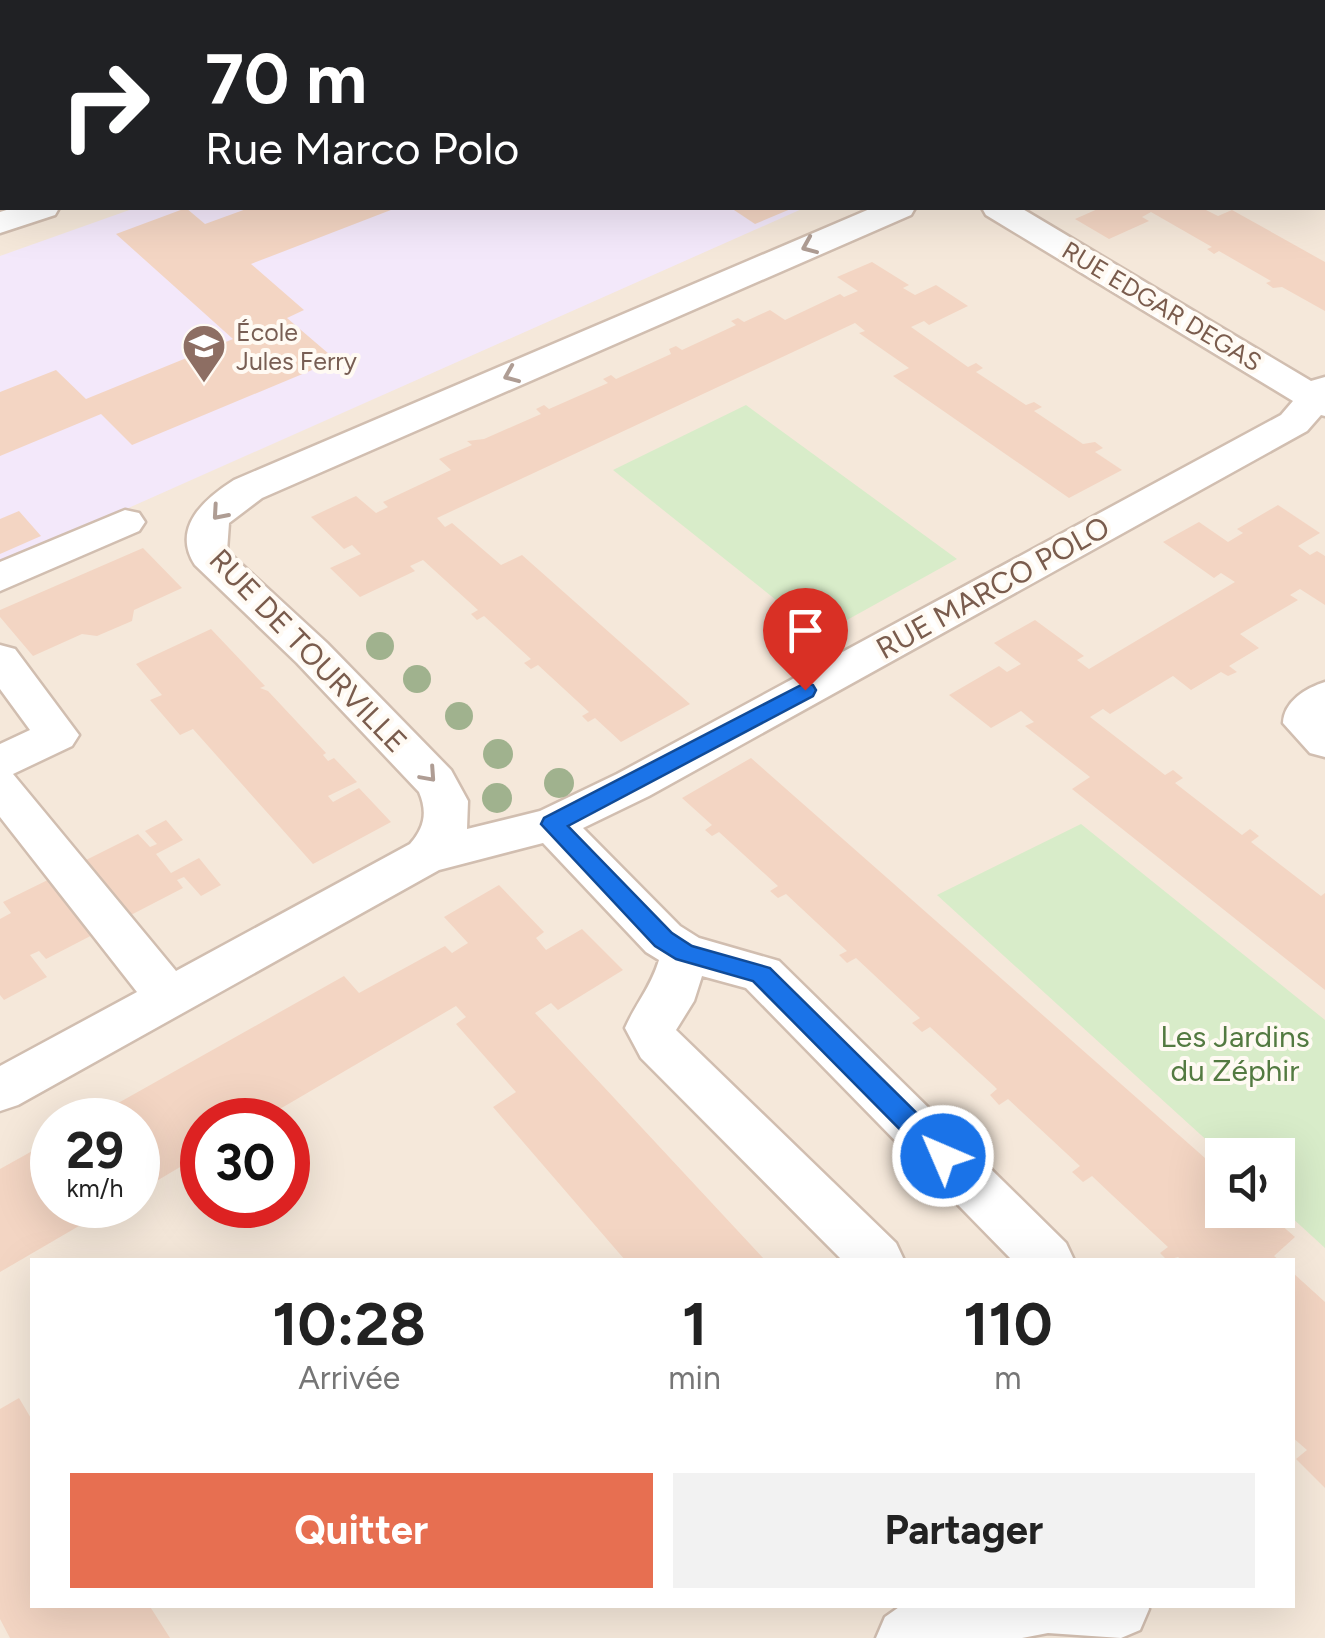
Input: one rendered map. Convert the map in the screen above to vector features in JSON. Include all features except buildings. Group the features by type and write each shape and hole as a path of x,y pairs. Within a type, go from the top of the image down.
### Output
{"street":[{"path":"0,222 37,210"},
{"name":"RUE DE TOURVILLE","path":"426,856 446,825 450,811 446,795 312,653 209,556 205,532 212,518 248,489 894,210"},
{"name":"RUE EDGAR DEGAS","path":"1001,210 1321,397"},
{"name":"RUE MARCO POLO","path":"426,856 552,824 650,775 1294,423 1321,397"},
{"path":"0,578 125,522"},
{"path":"0,660 56,735 0,762"},
{"path":"1325,698 1305,714 1305,723 1325,742"},
{"path":"0,786 169,997"},
{"path":"552,824 663,939 685,953 762,974 1045,1258"},
{"path":"0,1090 426,856"},
{"path":"685,953 670,1000 654,1016 650,1028 658,1044 875,1258"},
{"path":"907,1638 929,1622 1023,1608"},
{"path":"1070,1608 1122,1617"}],"shaded area":[{"path":"0,210 1325,210 1325,1638 0,1638"},
{"name":"École Jules Ferry","path":"129,210 799,210 0,565 0,256"}],"green space":[{"path":"746,405 957,559 820,635 613,470"},
{"name":"Les Jardins du Zéphir","path":"1081,824 1325,1020 1325,1248 1295,1221 1295,1138 1205,1139 937,895"}],"place":[{"name":"École Jules Ferry","path":"204,384"}],"route":[{"path":"805,690 552,824 663,939 685,953 762,974 943,1156"}]}
